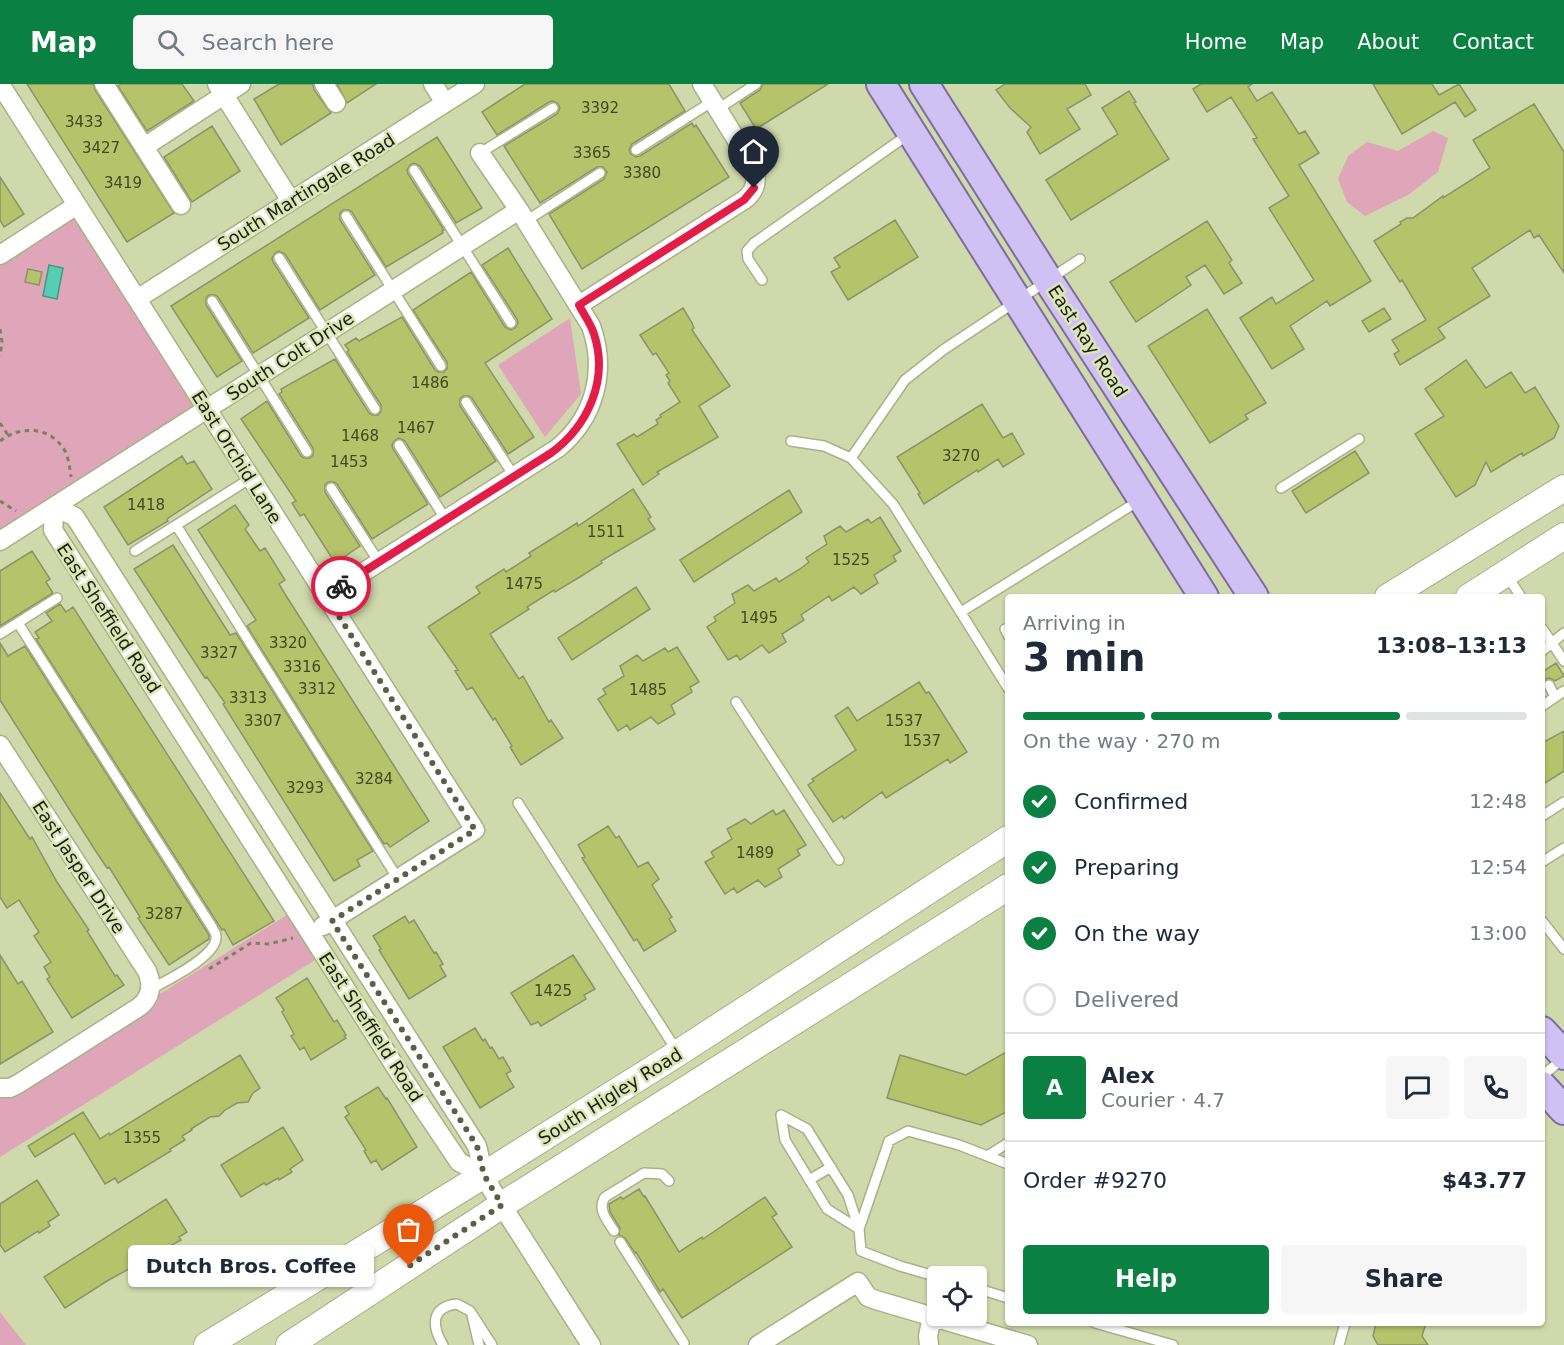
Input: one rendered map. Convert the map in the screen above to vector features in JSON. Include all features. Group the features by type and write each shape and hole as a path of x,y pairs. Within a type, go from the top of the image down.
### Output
{"main road":[{"name":"East Ray Road","path":"881,84 1202,594"},
{"name":"East Ray Road","path":"924,84 1252,594"},
{"path":"1393,594 1564,488"},
{"path":"1474,594 1564,536"},
{"name":"South Higley Road","path":"289,1345 492,1190 678,1053 1005,841"},
{"name":"South Higley Road","path":"207,1345 492,1190 896,957 1005,889"},
{"path":"875,926 896,957"},
{"path":"1545,1035 1564,1057"},
{"path":"1545,1089 1564,1110"}],"street":[{"name":"East Orchid Lane","path":"0,84 475,830 398,879"},
{"path":"104,84 181,205"},
{"path":"144,147 220,90 241,84"},
{"path":"324,84 336,103"},
{"path":"434,84 446,103"},
{"name":"South Martingale Road","path":"137,299 475,84"},
{"path":"579,305 744,200 752,192 756,172 702,84"},
{"path":"220,90 291,201"},
{"path":"326,596 565,442 587,413 596,388 598,361 594,334 579,305 480,153"},
{"path":"0,255 77,206"},
{"name":"South Colt Drive","path":"0,541 462,247 522,215"},
{"name":"East Sheffield Road","path":"55,506 75,517 477,1146 492,1190 459,1162 307,928 53,530 55,506"},
{"name":"East Jasper Drive","path":"0,746 147,971 151,990"},
{"path":"307,928 332,921 398,879"},
{"path":"0,1088 10,1088 18,1084 139,1007 146,1001 151,990"},
{"path":"492,1190 591,1345"},
{"path":"758,1345 858,1282 868,1297 927,1315"},
{"path":"929,1345 930,1326"},
{"path":"963,1326 1028,1345"}],"lane":[{"path":"636,150 756,84"},
{"path":"480,153 553,108"},
{"path":"762,280 748,259 747,251 754,243 911,132"},
{"path":"414,170 511,323"},
{"path":"522,215 600,173"},
{"path":"345,216 441,366"},
{"path":"279,258 375,409"},
{"path":"851,458 905,380 943,350 1080,259"},
{"path":"212,302 307,452"},
{"path":"466,402 514,476"},
{"path":"1281,488 1359,439"},
{"path":"791,441 824,446 851,458 893,504 1005,683"},
{"path":"399,445 446,520"},
{"path":"135,551 251,478"},
{"path":"331,488 379,562"},
{"path":"961,612 1142,499"},
{"path":"176,525 398,879"},
{"path":"1505,573 1519,594"},
{"path":"0,634 57,598"},
{"path":"18,623 216,936 213,948 202,958 151,990"},
{"path":"1545,633 1564,662"},
{"path":"1545,648 1564,633"},
{"path":"1545,704 1560,694 1549,685"},
{"path":"736,702 839,860"},
{"path":"518,802 678,1053"},
{"path":"1545,814 1564,802"},
{"path":"1545,860 1564,848"},
{"path":"1545,925 1564,949"},
{"path":"1545,1073 1564,1057"},
{"path":"859,1229 827,1209 785,1140 781,1115 807,1129 848,1195 859,1229 861,1251 927,1274"},
{"path":"859,1229 889,1141 908,1131 959,1145 1005,1163"},
{"path":"987,1156 1005,1145"},
{"path":"809,1180 831,1167"},
{"path":"614,1231 602,1212 601,1203 605,1197 644,1173 662,1174 669,1181"},
{"path":"620,1242 684,1343"},
{"path":"987,1291 1005,1297"},
{"path":"443,1345 434,1325 439,1312 444,1307 457,1304 465,1306 472,1312 492,1345"},
{"path":"472,1312 479,1345"},
{"path":"1106,1326 1173,1345"},
{"path":"1339,1345 1344,1326"}],"path":[{"path":"0,329 2,342 0,356"},
{"path":"0,423 8,435"},
{"path":"0,441 8,435 27,429 37,430 54,439 66,454 76,492"},
{"path":"204,973 251,944 269,944 295,937 291,931 307,928"}],"shaded area":[{"path":"1433,131 1448,138 1438,172 1408,195 1365,216 1347,202 1338,179 1348,156 1367,142 1398,151"},
{"path":"73,215 197,409 0,534 0,262"},
{"path":"570,318 581,394 545,437 498,365"},
{"path":"287,915 315,960 0,1157 0,1088 139,1007"},
{"path":"0,1312 26,1345 0,1345"}],"water":[{"path":"49,265 63,268 57,299 43,296"}],"building":[{"path":"27,84 93,84 174,213 127,242"},
{"path":"121,84 182,84 194,101 147,131 118,86"},
{"path":"279,84 313,84 314,90 331,113 281,145 254,99"},
{"path":"337,84 376,84 347,103"},
{"path":"525,84 669,84 685,111 632,144 629,150 631,154 636,157 640,156 692,123 694,127 696,125 729,177 582,269 549,214 604,179 607,172 603,167 597,167 540,203 504,146 557,114 560,108 558,104 553,101 549,102 497,135 482,112"},
{"path":"763,84 828,84 756,129 740,103 760,90"},
{"path":"1005,84 1085,84 1091,95 1067,109 1080,129 1040,154 1027,132 1031,127 1010,108 996,90"},
{"path":"1201,84 1252,84 1248,87 1257,101 1272,92 1299,134 1305,131 1319,153 1299,165 1371,281 1330,306 1327,301 1290,326 1304,349 1272,369 1240,318 1272,297 1276,304 1314,280 1269,208 1289,196 1253,139 1257,138 1231,97 1207,112 1193,89"},
{"path":"1373,84 1432,84 1439,95 1459,84 1476,110 1465,117 1455,102 1402,134"},
{"path":"1129,91 1169,159 1071,220 1046,180 1118,134 1102,108"},
{"path":"1534,104 1564,152 1564,273 1539,235 1534,238 1530,230 1472,268 1490,296 1438,328 1445,338 1400,365 1394,354 1399,351 1392,340 1426,320 1402,280 1400,282 1374,241 1401,224 1400,222 1413,218 1443,196 1443,198 1490,168 1473,140"},
{"path":"212,126 240,171 192,202 164,157"},
{"path":"437,137 482,208 456,223 420,166 414,163 410,165 407,170 408,174 444,230 443,233 386,267 352,212 343,210 340,213 340,220 375,275 320,310 285,254 279,251 275,253 272,258 273,262 309,318 253,353 218,297 209,295 206,298 206,305 242,361 217,377 171,306"},
{"path":"0,177 24,214 4,227 0,220"},
{"path":"895,220 918,257 848,300 831,272 840,267 834,258"},
{"path":"1207,221 1232,260 1229,263 1242,283 1224,294 1205,265 1186,277 1191,285 1136,322 1110,282"},
{"path":"508,248 552,319 485,363 534,437 508,454 472,398 463,396 460,399 460,406 496,461 440,497 405,441 399,438 395,440 392,445 393,449 428,504 372,539 337,484 328,482 325,485 325,492 360,546 335,563 304,514 300,516 292,503 296,501 241,419 267,401 301,456 310,458 313,455 313,448 279,394 282,392 281,389 335,359 369,413 378,415 381,412 381,405 347,352 349,350 345,345 356,338 359,341 402,317 435,370 444,372 447,369 447,362 413,310 471,272 505,327 511,330 515,328 518,323 517,319 482,265"},
{"path":"28,269 42,272 39,285 25,282"},
{"path":"683,308 692,323 694,328 692,330 730,386 699,406 718,437 657,472 659,474 643,485 617,444 634,434 637,437 658,424 656,420 661,417 660,415 680,402 668,383 670,381 666,375 669,373 640,335"},
{"path":"1384,308 1391,319 1369,332 1362,321"},
{"path":"1207,309 1266,403 1245,415 1248,419 1210,443 1148,346"},
{"path":"1466,360 1486,388 1511,372 1525,393 1535,387 1559,426 1554,438 1523,456 1522,453 1491,472 1486,462 1475,485 1456,497 1415,434 1444,416 1425,389"},
{"path":"982,404 1003,438 1012,433 1024,454 1003,467 998,459 924,504 918,494 920,493 897,457"},
{"path":"1355,451 1369,473 1306,513 1292,491"},
{"path":"182,456 187,464 194,461 212,489 167,519 168,521 128,545 104,507"},
{"path":"633,489 651,517 648,519 655,529 601,561 602,563 583,575 527,607 529,609 490,634 519,679 523,676 549,722 551,720 563,738 521,765 495,718 493,720 472,687 467,690 455,671 458,670 428,627 480,593 476,587 504,569 506,572 531,556 529,553 577,523 578,526"},
{"path":"789,490 802,512 694,582 680,560"},
{"path":"235,505 249,525 245,529 260,551 265,548 285,580 279,584 285,594 429,821 390,847 387,843 384,844 247,626 256,620 198,530"},
{"path":"880,517 901,551 893,556 896,561 874,575 878,583 861,594 854,587 832,601 829,596 801,615 804,620 782,634 786,642 769,653 762,645 740,660 737,655 728,660 707,627 716,621 714,617 735,603 732,594 748,585 754,591 776,578 779,582 809,562 806,558 827,544 824,536 840,526 846,532 868,519 871,523"},
{"path":"173,545 230,635 236,633 373,851 357,860 360,866 334,881 223,704 225,703 207,677 205,678 134,569"},
{"path":"32,551 50,579 46,582 53,593 0,626 0,571"},
{"path":"636,587 650,609 572,660 558,638"},
{"path":"60,604 66,612 73,607 274,921 233,945 224,929 222,930 36,639 39,638 35,632 52,621 46,613"},
{"path":"0,643 8,656 25,646 209,935 209,939 169,965 138,918 140,917 109,867 107,868 95,850 0,700"},
{"path":"677,647 699,682 690,687 692,692 671,705 675,714 658,724 651,717 630,730 627,725 618,731 598,699 606,694 603,689 624,676 620,666 637,655 643,661 665,648 668,652"},
{"path":"1556,663 1564,676 1555,681 1550,678 1545,679 1545,670"},
{"path":"919,682 926,693 929,692 967,752 950,763 948,759 886,798 882,792 844,819 842,816 833,822 808,785 814,781 812,779 856,750 835,716 848,707 857,721"},
{"path":"1564,731 1564,771 1545,783 1545,741"},
{"path":"0,793 30,839 32,837 57,882 89,930 87,931 115,976 117,975 124,985 72,1018 47,979 50,977 44,967 51,962 34,936 39,932 19,900 7,908 0,897"},
{"path":"773,810 776,815 784,810 806,845 797,850 800,855 778,869 782,877 765,887 758,880 737,893 734,888 725,894 705,862 714,857 711,852 732,839 727,829 745,819 751,824"},
{"path":"608,826 616,838 619,836 638,867 648,862 659,879 652,885 672,917 669,919 676,931 644,951 637,939 634,941 582,858 585,857 578,845"},
{"path":"405,916 409,923 414,920 434,953 436,952 443,964 440,966 446,976 409,999 373,936"},
{"path":"0,955 18,984 22,981 53,1032 0,1064"},
{"path":"573,955 595,989 584,995 586,999 541,1026 538,1022 531,1025 511,993"},
{"path":"307,978 334,1022 337,1020 346,1035 344,1036 346,1038 311,1060 304,1047 300,1050 291,1036 294,1034 276,998"},
{"path":"475,1028 483,1041 485,1039 490,1048 492,1047 499,1059 503,1057 511,1071 506,1074 514,1087 480,1108 443,1047"},
{"path":"1005,1053 1005,1113 981,1125 887,1098 900,1055 966,1075"},
{"path":"240,1055 260,1088 253,1093 248,1102 237,1103 219,1116 210,1117 182,1136 185,1140 170,1149 171,1151 118,1183 115,1178 105,1184 74,1133 35,1157 28,1146 83,1112 100,1139 109,1133 110,1135"},
{"path":"378,1087 417,1147 382,1170 376,1160 371,1163 364,1151 366,1150 345,1117 349,1114 345,1107"},
{"path":"283,1127 303,1160 290,1169 292,1172 279,1180 278,1178 266,1185 264,1183 241,1197 221,1165"},
{"path":"37,1180 59,1215 48,1222 50,1226 5,1252 0,1245 0,1204"},
{"path":"639,1189 679,1252 702,1237 703,1239 765,1197 777,1214 772,1217 792,1247 682,1318 663,1289 660,1292 636,1252 625,1238 619,1235 620,1228 610,1212 609,1204"},
{"path":"166,1199 187,1232 179,1237 181,1240 107,1281 65,1308 44,1277"},
{"path":"1375,1326 1425,1326 1422,1336 1428,1345 1378,1345 1373,1336"}],"way so far":[{"path":"341,586 326,596 475,830 332,921 477,1146 484,1175 502,1205 409,1266"}],"place":[{"name":"Dutch Bros. Coffee","path":"409,1266"}],"route":[{"path":"341,586 565,442 577,429 591,405 599,370 596,343 591,326 579,305 744,200 754,188"}]}
